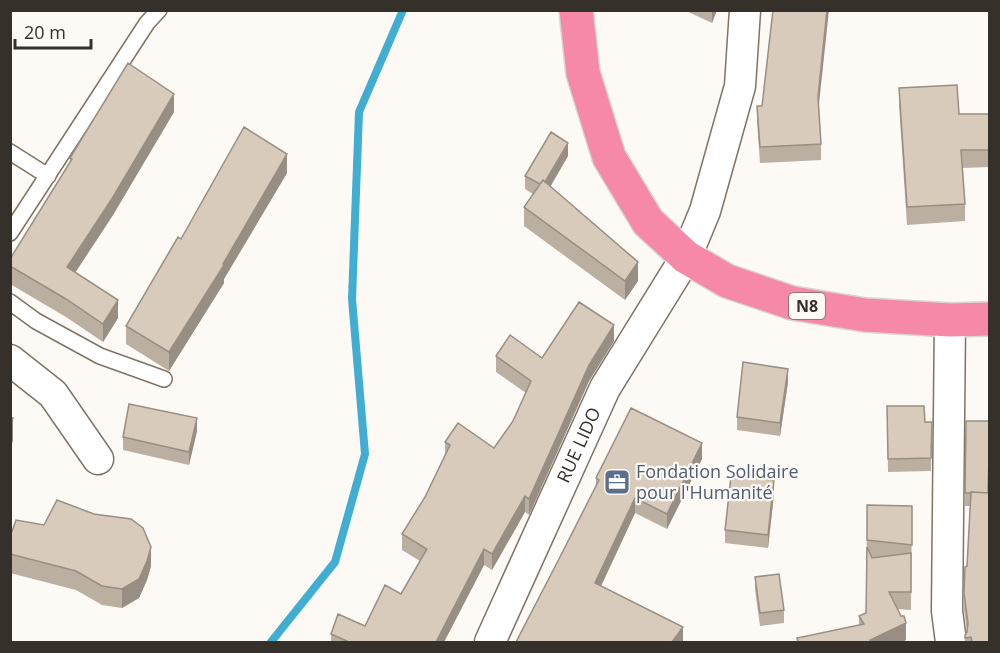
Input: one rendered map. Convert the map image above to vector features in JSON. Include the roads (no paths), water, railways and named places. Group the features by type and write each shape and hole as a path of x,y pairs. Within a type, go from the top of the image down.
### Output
{"highway":[{"name":"N8","path":"576,10 583,73 609,157 648,222 686,257 727,281 792,303 865,315 950,320 990,319"}],"street":[{"name":"RUE LIDO","path":"490,642 605,388 686,257 705,211 740,86 745,10"},
{"path":"950,320 947,611 951,642"},
{"path":"10,360 54,394 98,459"}],"lane":[{"path":"10,233 147,23 159,10"},
{"path":"10,152 48,177"},
{"path":"10,302 36,321 100,356 164,379"}],"waterway":[{"path":"271,642 335,562 365,454 352,299 359,112 403,10"}],"place":[{"name":"Fondation Solidaire pour l'Humanité","path":"617,482"}]}
